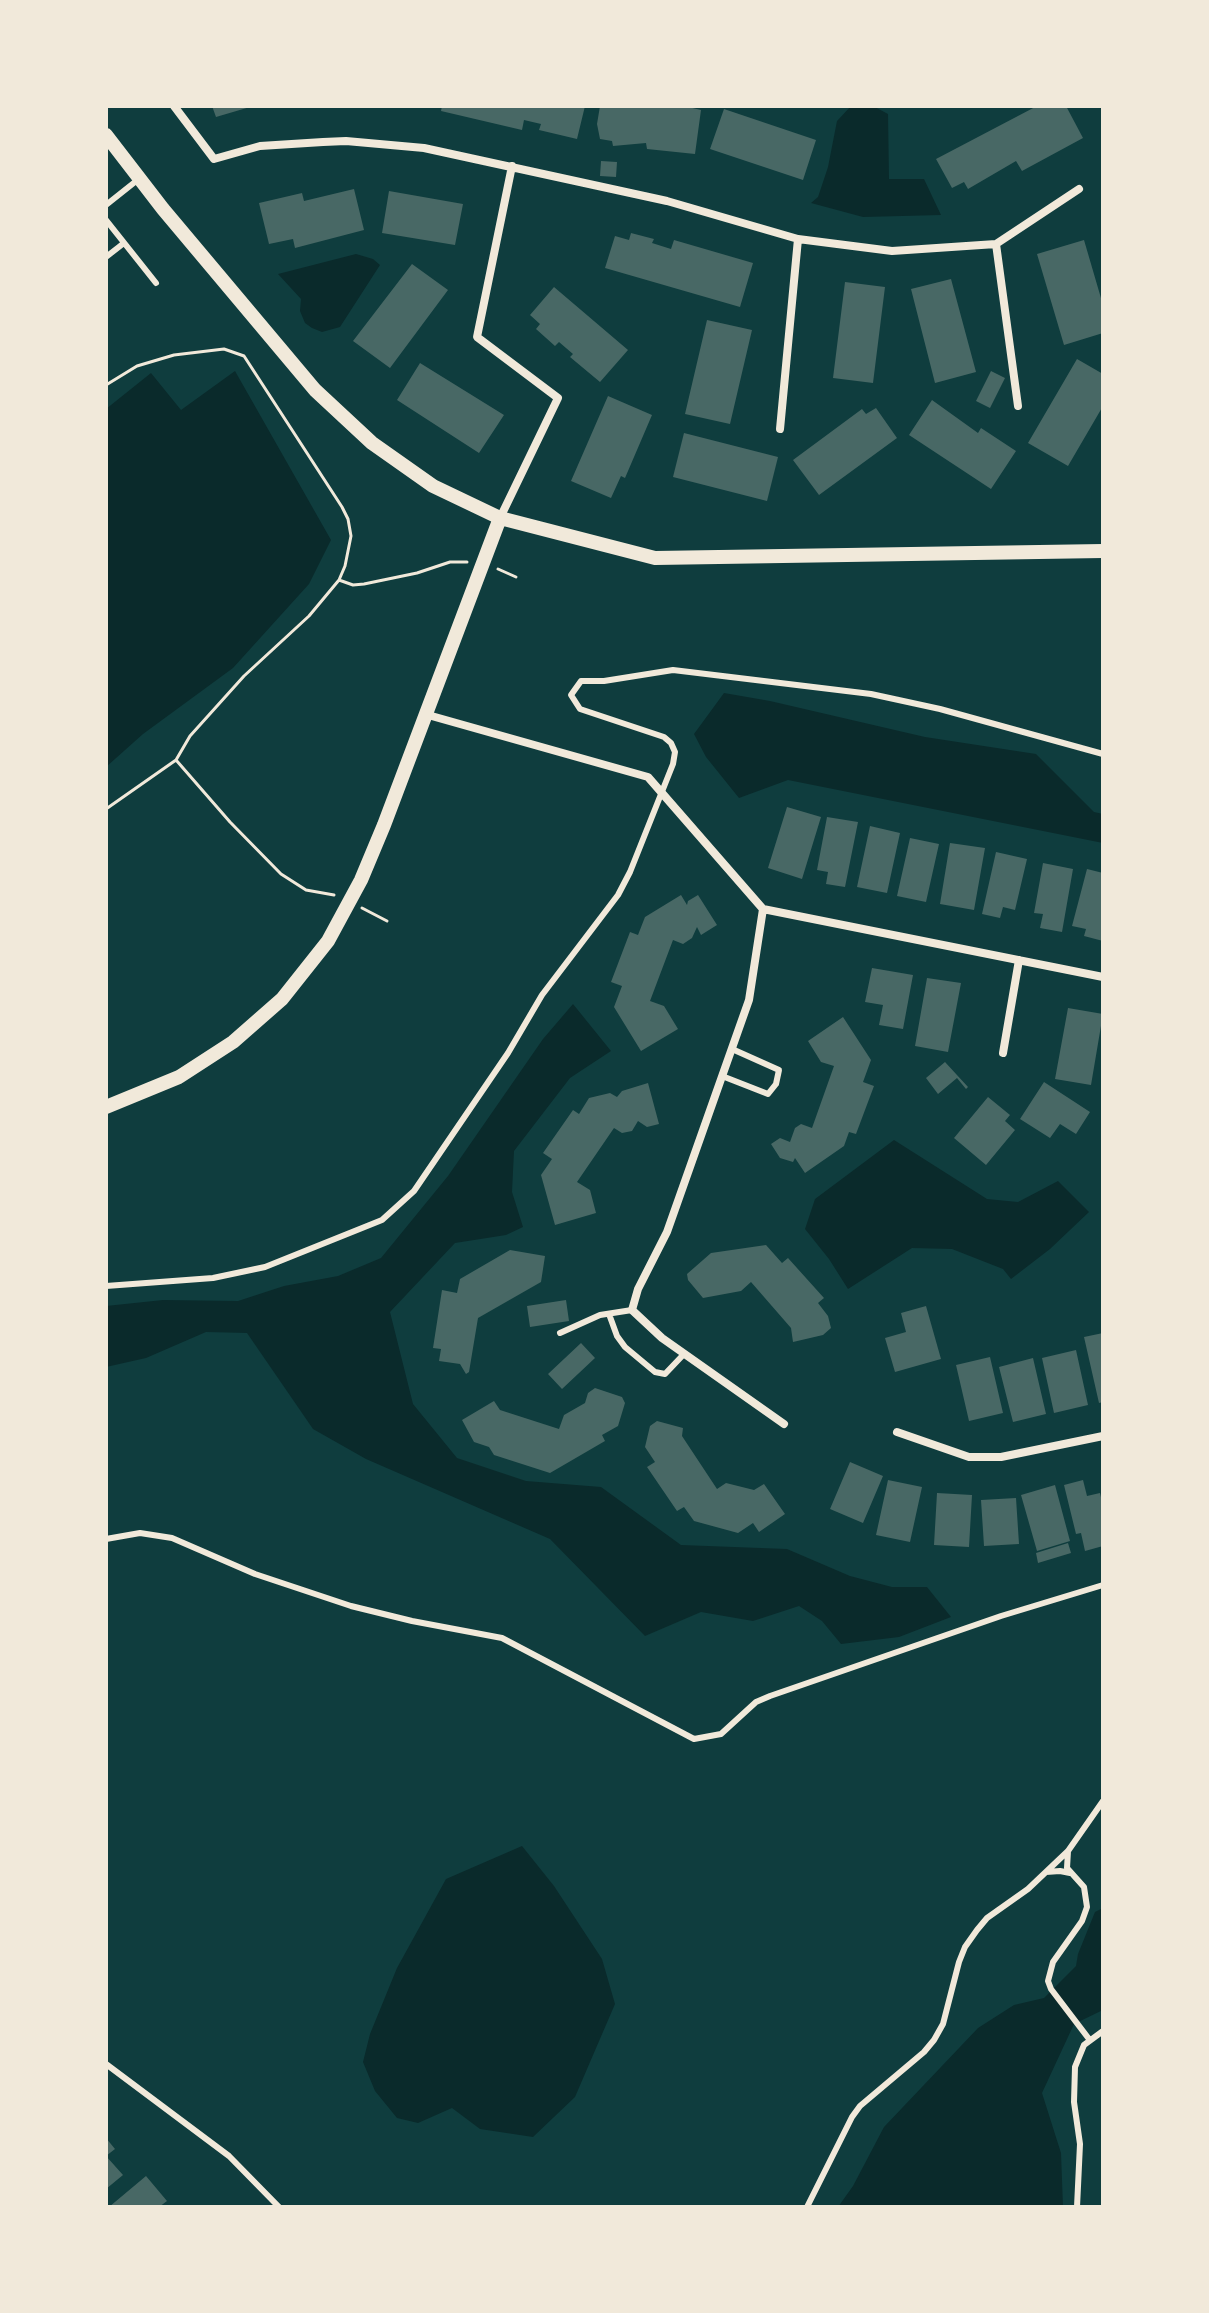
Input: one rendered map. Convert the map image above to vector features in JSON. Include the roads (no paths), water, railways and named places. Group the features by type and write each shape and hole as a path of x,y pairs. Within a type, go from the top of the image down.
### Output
{"street":[{"path":"174,106 214,159 260,146 346,141 424,148 667,201 798,239 892,251 996,244 1079,189"},
{"path":"106,135 315,390 372,443 433,486 500,518 655,558 1103,551"},
{"path":"106,1107 179,1077 233,1042 261,1019 306,972 350,902 384,825 500,518 558,398 477,337 512,166"},
{"path":"780,429 798,239"},
{"path":"996,244 1018,406"},
{"path":"428,715 648,777 763,909 1103,977"},
{"path":"763,909 749,1000 667,1232 638,1289 632,1310 662,1338 784,1424"},
{"path":"1003,1053 1019,960"},
{"path":"897,1432 969,1457 1001,1457 1103,1436"}],"lane":[{"path":"106,205 140,178"},
{"path":"106,220 156,283"},
{"path":"106,257 124,243"},
{"path":"106,1286 213,1278 252,1271 382,1220 404,1203 508,1053 542,995 618,895 673,764 675,752 664,737 580,709 571,695 581,681 604,681 673,670 871,694 940,709 1103,754"},
{"path":"722,1076 768,1094 776,1084 779,1070 732,1049"},
{"path":"560,1333 609,1314 632,1310"},
{"path":"609,1314 625,1347 655,1372 665,1374 684,1354"},
{"path":"106,1539 140,1533 163,1536 255,1574 351,1606 502,1638 694,1739 721,1734 756,1702 770,1696 1001,1616 1103,1585"},
{"path":"807,2207 860,2106 934,2040 943,2024 965,1947 987,1918 1018,1897 1068,1851 1103,1801"},
{"path":"1068,1851 1066,1863 1070,1873 1084,1887 1087,1907 1082,1921 1049,1970 1048,1981 1087,2036"},
{"path":"1045,1873 1070,1873"},
{"path":"1077,2207 1080,2144 1074,2078 1078,2056 1087,2036 1103,2031"},
{"path":"106,2064 229,2156 279,2207"}],"water":[{"path":"851,106 873,106 888,114 889,179 924,179 941,215 863,217 811,203 818,197 828,167 837,121"},
{"path":"356,254 373,259 380,265 340,327 322,332 312,328 305,323 300,311 301,299 278,274"},
{"path":"235,371 331,540 309,584 233,668 143,734 106,767 106,409 151,373 181,410"},
{"path":"724,693 925,737 1036,754 1094,812 1103,814 1103,843 788,780 739,798 706,757 694,734"},
{"path":"573,1004 611,1051 570,1078 514,1151 512,1192 523,1227 506,1235 455,1243 390,1312 413,1404 457,1458 526,1481 601,1487 681,1545 787,1549 850,1576 892,1587 927,1587 951,1617 899,1637 841,1644 822,1621 799,1606 753,1621 701,1612 645,1636 550,1539 366,1459 313,1429 247,1333 206,1332 146,1358 106,1367 106,1306 163,1300 238,1301 284,1286 338,1276 381,1258 448,1176 543,1039"},
{"path":"894,1140 987,1199 1018,1202 1058,1181 1089,1212 1050,1249 1011,1279 1003,1269 952,1249 912,1248 848,1289 805,1229 815,1199"},
{"path":"522,1846 554,1886 602,1959 615,2004 575,2097 533,2137 480,2129 452,2108 418,2123 397,2118 375,2091 363,2062 370,2034 397,1968 446,1879"},
{"path":"1103,1908 1103,2010 1074,2024 1042,2093 1061,2153 1063,2207 838,2207 853,2186 884,2127 978,2028 1014,2005 1044,1998 1076,1966 1095,1912"}]}
